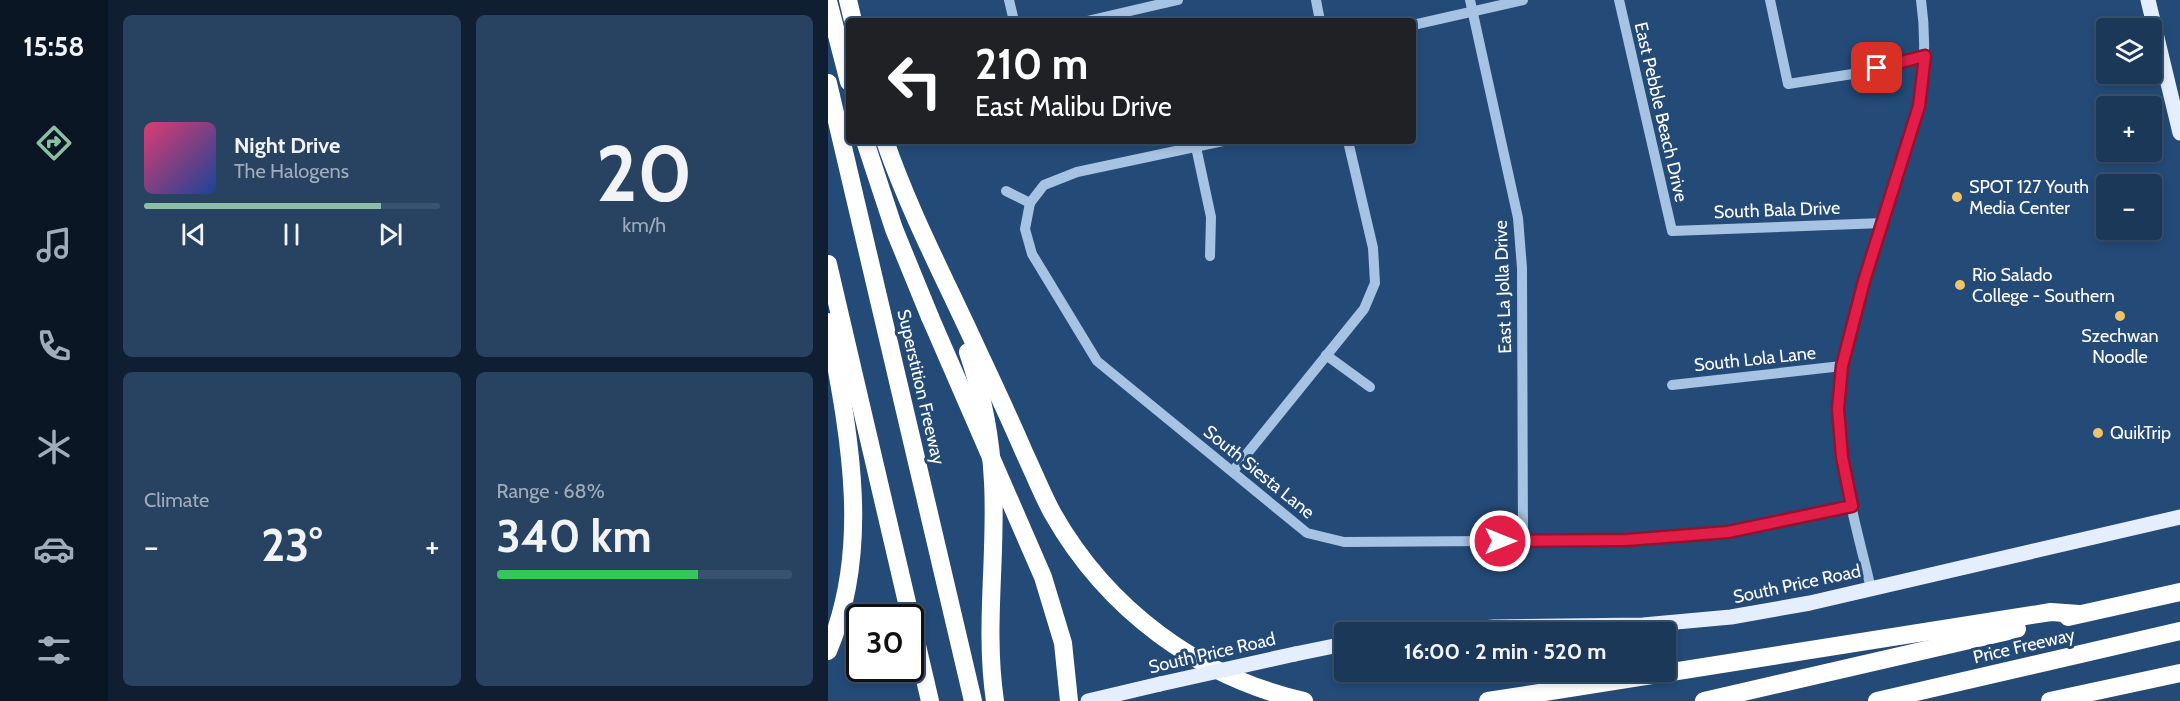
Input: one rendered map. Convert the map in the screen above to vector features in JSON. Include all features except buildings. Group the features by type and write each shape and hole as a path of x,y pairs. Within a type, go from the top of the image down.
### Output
{"highway":[{"path":"848,0 853,18"},
{"path":"828,1 846,70"},
{"name":"Superstition Freeway","path":"828,83 974,701"},
{"path":"866,144 894,230 1043,577 1063,643 1069,701"},
{"path":"886,144 910,209 959,309 1052,512 1096,575 1145,624 1188,654 1238,681 1304,701"},
{"path":"828,264 930,701"},
{"path":"938,269 973,366 990,446 993,482 989,649 995,701"},
{"path":"828,322 850,455 854,507 854,540 850,572 839,619 828,651"},
{"path":"1704,701 2180,592"},
{"path":"1488,701 2051,612 2079,614"},
{"name":"Price Freeway","path":"1877,701 2180,631"},
{"path":"2050,701 2180,673"}],"main road":[{"path":"2148,0 2180,133"},
{"name":"South Price Road","path":"1676,623 1756,614 2180,517"},
{"name":"South Price Road","path":"1088,701 1334,646"}],"street":[{"path":"1009,0 1013,18"},
{"path":"1099,18 1178,0"},
{"path":"1316,0 1319,18"},
{"name":"East La Jolla Drive","path":"1470,0 1518,218 1522,268 1522,541"},
{"path":"1416,24 1523,0"},
{"name":"East Pebble Beach Drive","path":"1618,0 1672,231"},
{"path":"1770,0 1788,84 1859,73 1925,56"},
{"path":"1871,589 1842,457 1838,409 1842,366 1864,281 1919,106 1925,56 1921,0"},
{"path":"1006,191 1030,203 1044,185 1077,172 1210,144"},
{"path":"1233,471 1364,309 1375,283 1373,248 1349,144"},
{"path":"1196,147 1211,217 1210,256"},
{"name":"South Siesta Lane","path":"1030,203 1025,229 1032,254 1097,361 1307,533 1344,542 1627,540 1728,532 1852,506"},
{"name":"South Bala Drive","path":"1672,231 1883,223"},
{"path":"1326,355 1370,387"},
{"name":"South Lola Lane","path":"1672,385 1842,366"}],"place":[{"name":"SPOT 127 Youth Media Center","path":"1957,197"},
{"name":"Rio Salado College - Southern","path":"1960,285"},
{"name":"Szechwan Noodle","path":"2120,316"},
{"name":"QuikTrip","path":"2098,433"}],"route":[{"path":"1500,541 1627,540 1728,532 1852,506 1842,457 1838,409 1842,366 1864,281 1919,106 1925,56 1877,68"}]}
